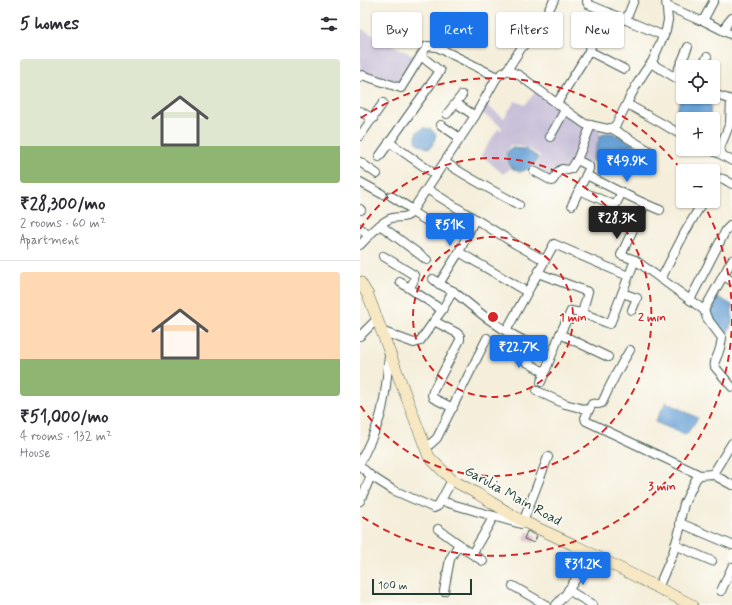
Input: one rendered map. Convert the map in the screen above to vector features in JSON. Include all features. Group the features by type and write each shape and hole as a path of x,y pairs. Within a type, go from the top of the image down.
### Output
{"street":[{"path":"360,244 380,225 392,218 406,218 413,211 475,116 497,77 507,70 520,50 542,22 554,0"},
{"path":"587,0 588,4 607,12"},
{"path":"634,0 626,20 664,36"},
{"path":"702,20 704,19 714,0"},
{"path":"664,2 732,35"},
{"path":"611,128 617,123 652,62 664,36 668,20 664,2"},
{"path":"724,31 732,18"},
{"path":"360,77 362,75 401,88 427,46 437,47 497,77"},
{"path":"652,62 654,65 675,77 688,47"},
{"path":"557,103 590,48"},
{"path":"589,51 624,70"},
{"path":"379,157 440,71 421,56"},
{"path":"507,70 518,75 585,124 608,129 611,128 648,150"},
{"path":"447,114 462,96"},
{"path":"720,96 731,100 730,123 720,148 722,155 732,161"},
{"path":"360,136 384,103"},
{"path":"456,103 475,116"},
{"path":"627,104 676,132"},
{"path":"550,137 565,110"},
{"path":"360,111 373,119"},
{"path":"441,125 460,138"},
{"path":"534,171 552,181 562,169 570,169 577,160 591,125"},
{"path":"389,142 436,175"},
{"path":"572,205 590,168 577,160"},
{"path":"360,162 377,174"},
{"path":"444,162 462,174 519,205"},
{"path":"586,175 644,204 660,210"},
{"path":"720,178 732,184"},
{"path":"360,182 382,194"},
{"path":"427,189 544,260"},
{"path":"579,190 614,206 622,192"},
{"path":"391,196 445,232"},
{"path":"644,204 621,255 635,260 704,310 707,318 722,338 720,349 714,361 714,367 732,387"},
{"path":"661,280 699,208"},
{"path":"475,219 459,252 436,282 453,291 484,316 526,342"},
{"path":"690,300 726,230 732,224"},
{"path":"380,225 427,260"},
{"path":"360,228 369,236"},
{"path":"506,330 554,244 628,276"},
{"path":"459,252 527,292"},
{"path":"383,256 414,275 414,279 410,287"},
{"path":"541,382 560,334 572,310 610,324 635,260"},
{"path":"704,310 732,260"},
{"path":"538,273 588,292 582,313"},
{"path":"723,276 732,281"},
{"name":"Garulia Main Road","path":"360,282 368,295 429,457 452,480 526,523 592,554 692,605"},
{"path":"400,282 410,287 442,310"},
{"path":"381,331 414,343 420,341 442,310 453,291"},
{"path":"622,293 636,298 632,310"},
{"path":"360,336 377,320"},
{"path":"434,321 460,336 460,340 432,395 433,398 453,408"},
{"path":"560,334 608,357"},
{"path":"426,448 437,438 487,338"},
{"path":"504,349 544,372"},
{"path":"630,350 622,361 602,403 592,404 585,418 586,421 700,475 712,474 732,485"},
{"path":"390,353 386,391 382,408 377,425 360,464 371,476 394,490 434,508 438,506 452,480"},
{"path":"537,391 564,404 588,410"},
{"path":"712,474 731,448"},
{"path":"441,501 523,525 526,523 548,458"},
{"path":"658,588 673,553 680,529 684,504 696,479 700,475"},
{"path":"360,501 371,476"},
{"path":"472,554 494,516"},
{"path":"680,523 732,545"},
{"path":"438,529 460,544 464,549 483,561"},
{"path":"444,591 450,559 460,544"},
{"path":"675,545 712,561"},
{"path":"556,605 592,554"},
{"path":"721,591 732,567"},
{"path":"513,586 546,605"},
{"path":"568,590 593,605"}],"shaded area":[{"path":"360,28 372,34 372,48 399,48 416,57 400,85 360,74"},
{"path":"536,91 601,130 590,165 576,160 552,180 535,168 540,155 524,147 510,145 505,156 510,169 503,174 481,155 498,129 502,130 501,126 480,112 484,104 504,118 515,101 525,105"}],"water":[{"path":"679,104 711,105 710,112 676,112"},
{"path":"424,128 431,129 436,135 433,144 429,149 417,143 417,132"},
{"path":"605,133 613,133 644,150 631,177 592,161 600,136"},
{"path":"511,148 525,149 538,157 533,167 520,172 510,167 506,154"},
{"path":"716,296 732,305 732,323 726,336 715,327 708,311"},
{"path":"666,402 698,418 686,435 655,422"}],"building":[{"path":"527,531 537,536 534,543 524,539"}]}
